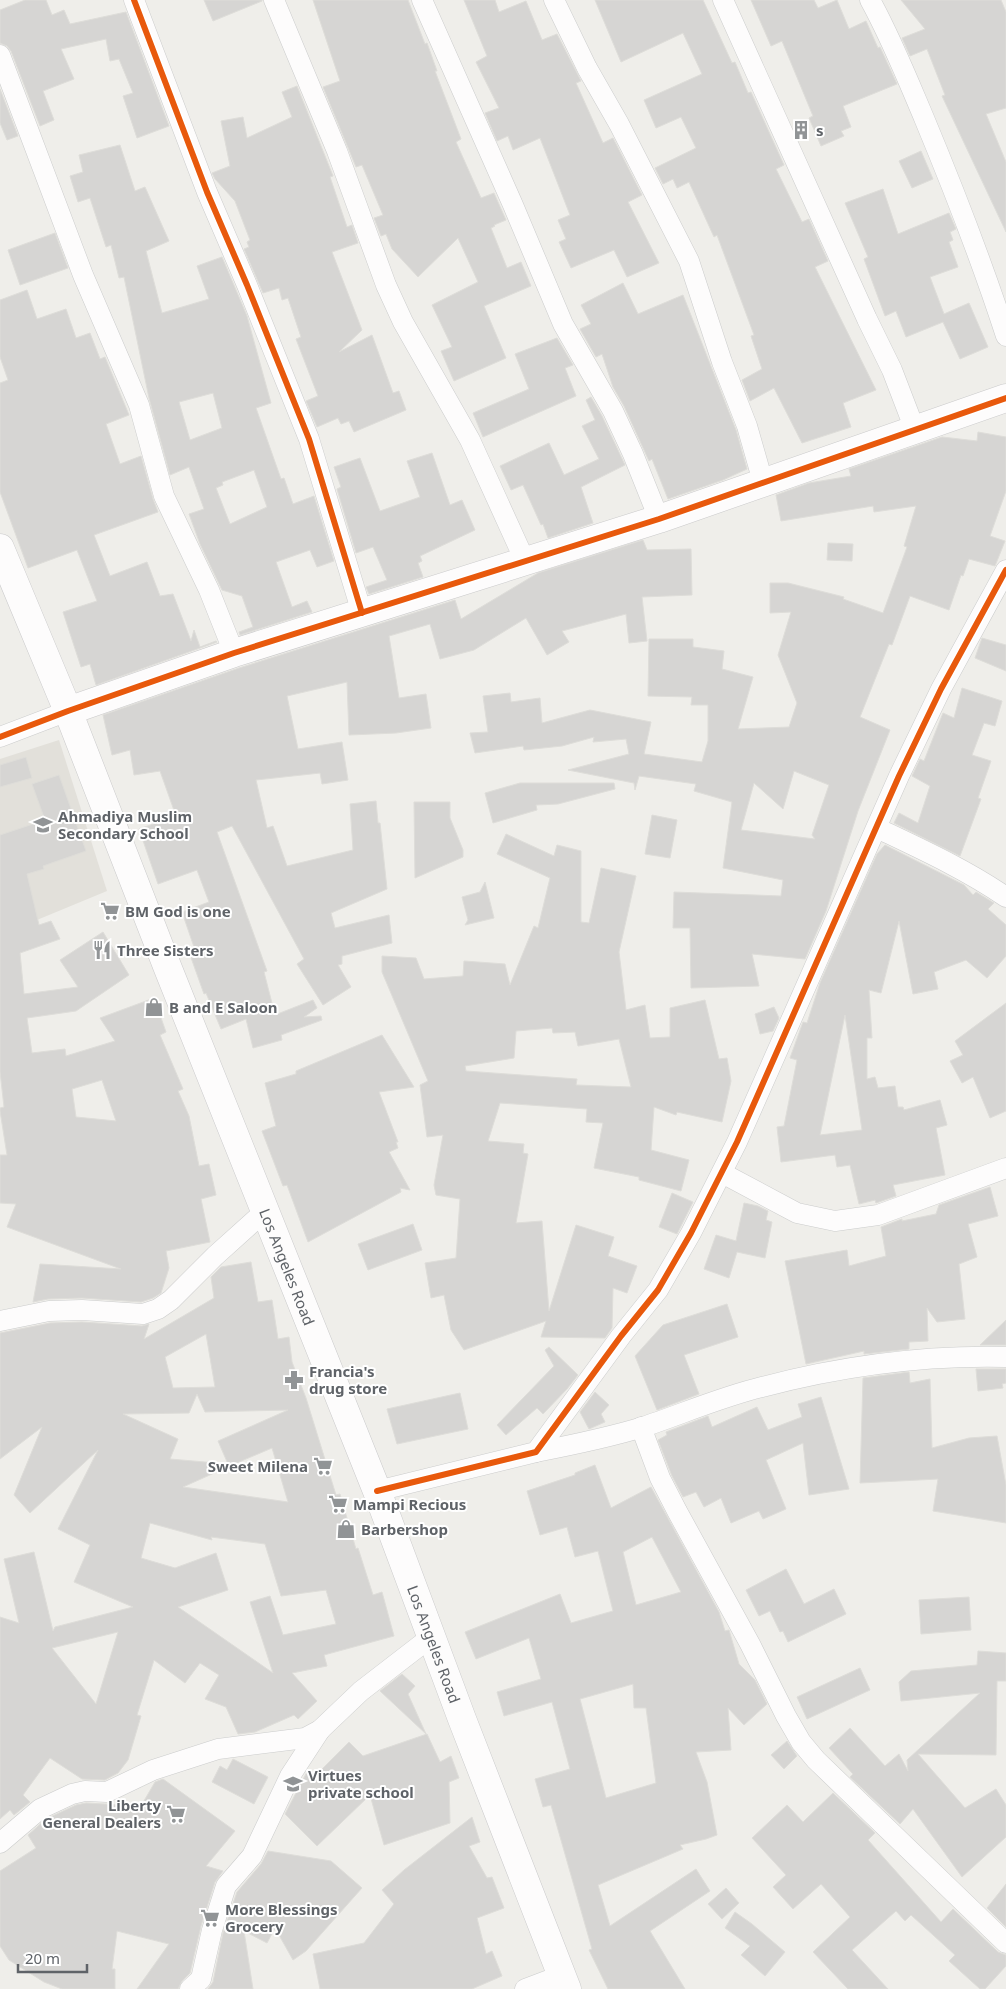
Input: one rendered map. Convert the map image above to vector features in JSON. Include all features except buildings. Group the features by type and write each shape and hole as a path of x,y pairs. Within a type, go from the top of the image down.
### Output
{"main road":[{"path":"68,710 234,653 659,519 1006,398"},
{"name":"Los Angeles Road","path":"0,548 68,710 167,966 377,1491 564,1982"}],"street":[{"path":"134,0 206,192 247,285 309,439 362,613"},
{"path":"274,0 337,151 386,285 404,322 470,440 525,562"},
{"path":"422,0 467,106 513,205 563,324 613,411 633,454 659,519"},
{"path":"554,0 587,68 628,142 689,261 722,362 746,426 763,482"},
{"path":"724,0 866,319 892,370 915,430"},
{"path":"870,0 885,26 951,182 985,270 1006,336"},
{"path":"0,54 83,276 139,405 164,496 209,590 234,653"},
{"path":"536,1452 658,1290 691,1233 741,1134 877,828 942,689 1006,570"},
{"path":"0,737 68,710"},
{"path":"877,828 982,880 1006,897"},
{"path":"722,1172 797,1214 835,1221 878,1215 1006,1168"},
{"path":"0,1321 49,1311 82,1310 143,1314 158,1309 171,1300 215,1256 265,1211"},
{"path":"377,1491 536,1452 592,1442 761,1387 850,1368 913,1359 969,1356 1006,1357"},
{"path":"641,1427 660,1478 801,1742 816,1760 1006,1943"},
{"path":"190,1989 201,1979 212,1930 226,1886 252,1856 281,1792 320,1730 361,1691 431,1637"},
{"path":"0,1843 40,1808 72,1794 107,1792 153,1770 218,1748 305,1738 320,1730"},
{"path":"524,1989 564,1982"}],"shaded area":[{"name":"Ahmadiya Muslim Secondary School","path":"59,740 107,891 20,927 0,910 0,759"}],"cycle path":[{"path":"134,0 207,192 309,439 362,613"},
{"path":"0,737 234,653 659,519 1006,398"},
{"path":"377,1491 536,1452 621,1336 658,1290 691,1233 737,1142 899,776 941,689 1006,570"}],"place":[{"name":"s","path":"801,130"},
{"name":"Ahmadiya Muslim Secondary School","path":"43,825"},
{"name":"BM God is one","path":"110,911"},
{"name":"Three Sisters","path":"102,950"},
{"name":"B and E Saloon","path":"154,1007"},
{"name":"Francia's drug store","path":"294,1380"},
{"name":"Sweet Milena","path":"323,1466"},
{"name":"Mampi Recious","path":"338,1504"},
{"name":"Barbershop","path":"346,1529"},
{"name":"Virtues private school","path":"293,1784"},
{"name":"Liberty General Dealers","path":"176,1814"},
{"name":"More Blessings Grocery","path":"210,1918"}]}
